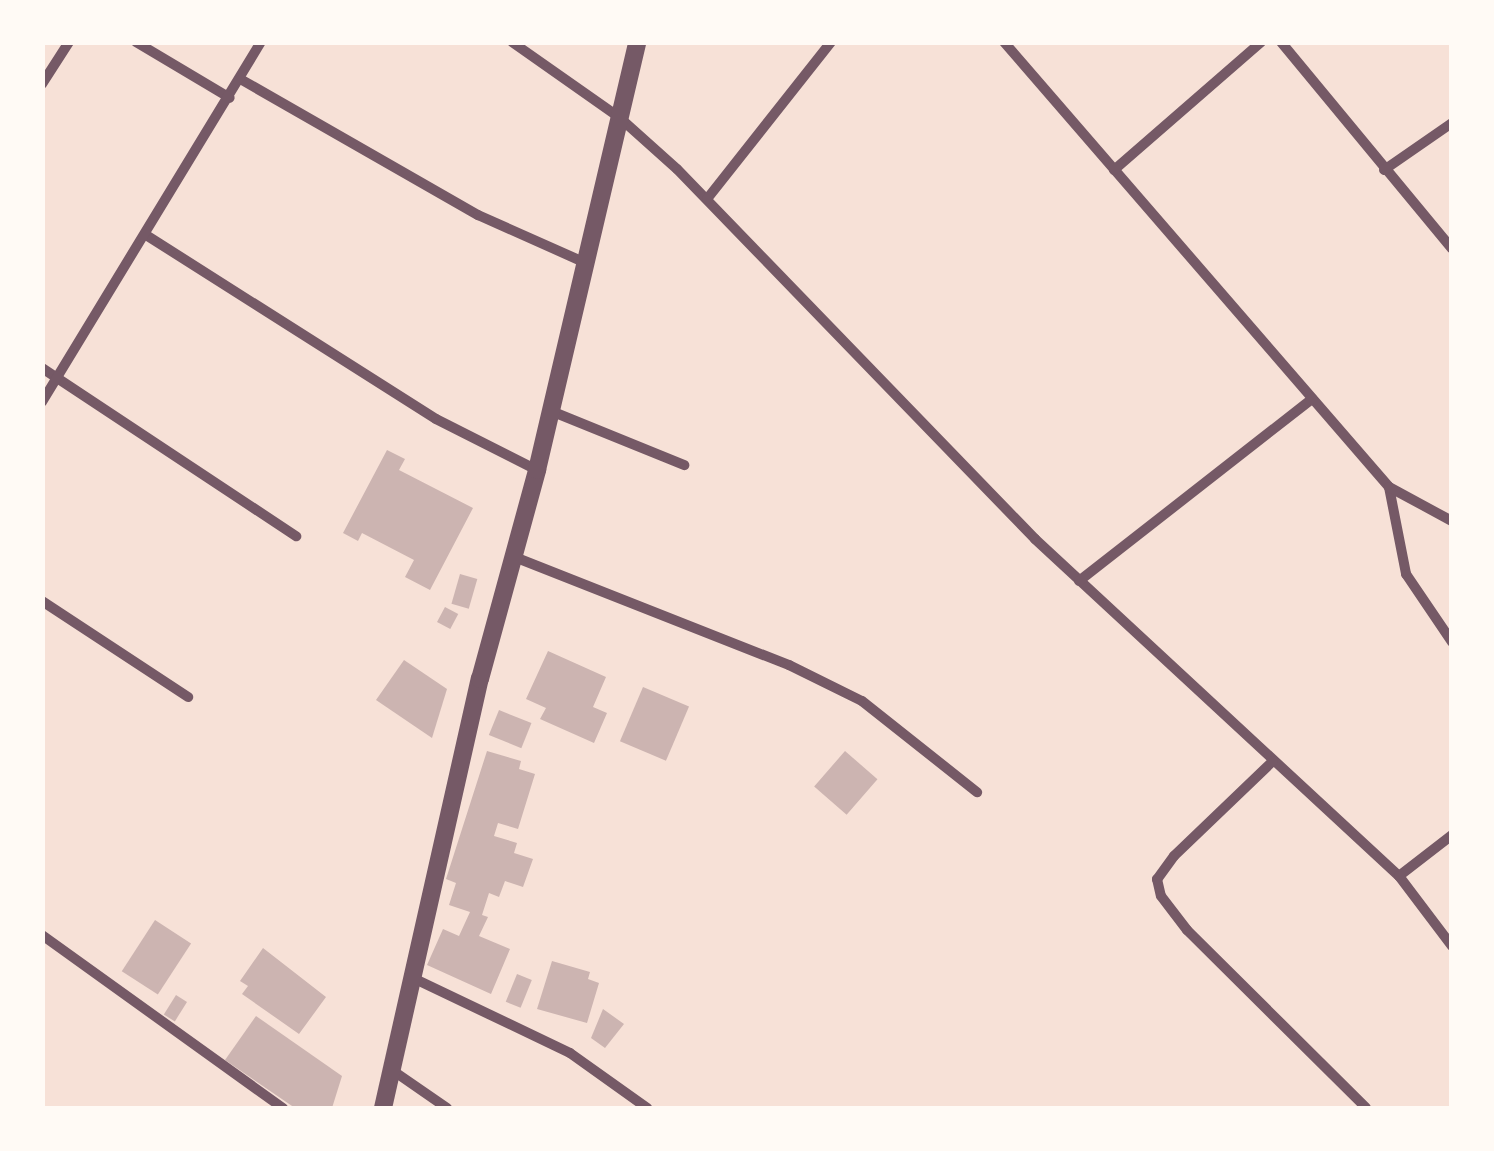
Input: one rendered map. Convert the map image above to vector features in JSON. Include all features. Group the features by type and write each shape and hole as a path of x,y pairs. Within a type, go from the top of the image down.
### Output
{"street":[{"path":"42,84 69,42"},
{"path":"136,42 230,98"},
{"path":"42,402 242,80 261,42"},
{"path":"512,42 620,118 706,199 1079,580 1400,876 1452,946"},
{"path":"383,1108 510,555 537,470 588,264 637,42"},
{"path":"706,199 831,42"},
{"path":"1004,42 1389,487 1452,521"},
{"path":"1114,170 1261,42"},
{"path":"1281,42 1452,250"},
{"path":"242,80 478,215 588,264"},
{"path":"1384,170 1452,122"},
{"path":"146,235 436,418 537,470"},
{"path":"42,368 296,536"},
{"path":"1079,580 1312,398"},
{"path":"551,410 684,465"},
{"path":"1389,487 1406,574 1452,642"},
{"path":"510,555 789,664 862,700 976,792"},
{"path":"42,601 188,697"},
{"path":"1273,762 1174,856 1157,879 1161,896 1187,930 1366,1108"},
{"path":"1400,876 1452,835"},
{"path":"42,935 283,1108"},
{"path":"413,978 570,1052 646,1108"},
{"path":"392,1070 448,1108"}],"building":[{"path":"387,450 405,459 399,470 473,508 430,590 405,577 414,560 362,533 358,541 343,533"},
{"path":"460,574 477,579 469,609 451,604"},
{"path":"445,607 458,614 450,629 437,622"},
{"path":"548,651 606,677 593,707 607,713 594,743 540,719 546,708 526,699"},
{"path":"404,660 447,689 432,738 376,700"},
{"path":"643,687 689,707 666,761 620,741"},
{"path":"499,710 531,723 521,748 489,735"},
{"path":"487,751 521,761 519,769 535,774 518,829 498,823 494,836 517,843 514,853 533,859 523,887 505,881 499,897 489,893 482,915 488,917 479,936 510,949 491,994 427,965 443,929 459,936 470,912 449,905 456,883 446,879"},
{"path":"845,751 877,779 847,815 814,786"},
{"path":"155,920 191,943 158,995 122,971"},
{"path":"263,948 326,997 299,1034 242,994 248,986 240,981"},
{"path":"552,961 590,972 588,979 599,983 587,1023 537,1009"},
{"path":"517,974 532,980 521,1008 506,1002"},
{"path":"176,995 187,1002 175,1021 164,1015"},
{"path":"603,1009 624,1024 605,1048 591,1038"},
{"path":"256,1016 342,1076 332,1108 295,1108 225,1060"}]}
